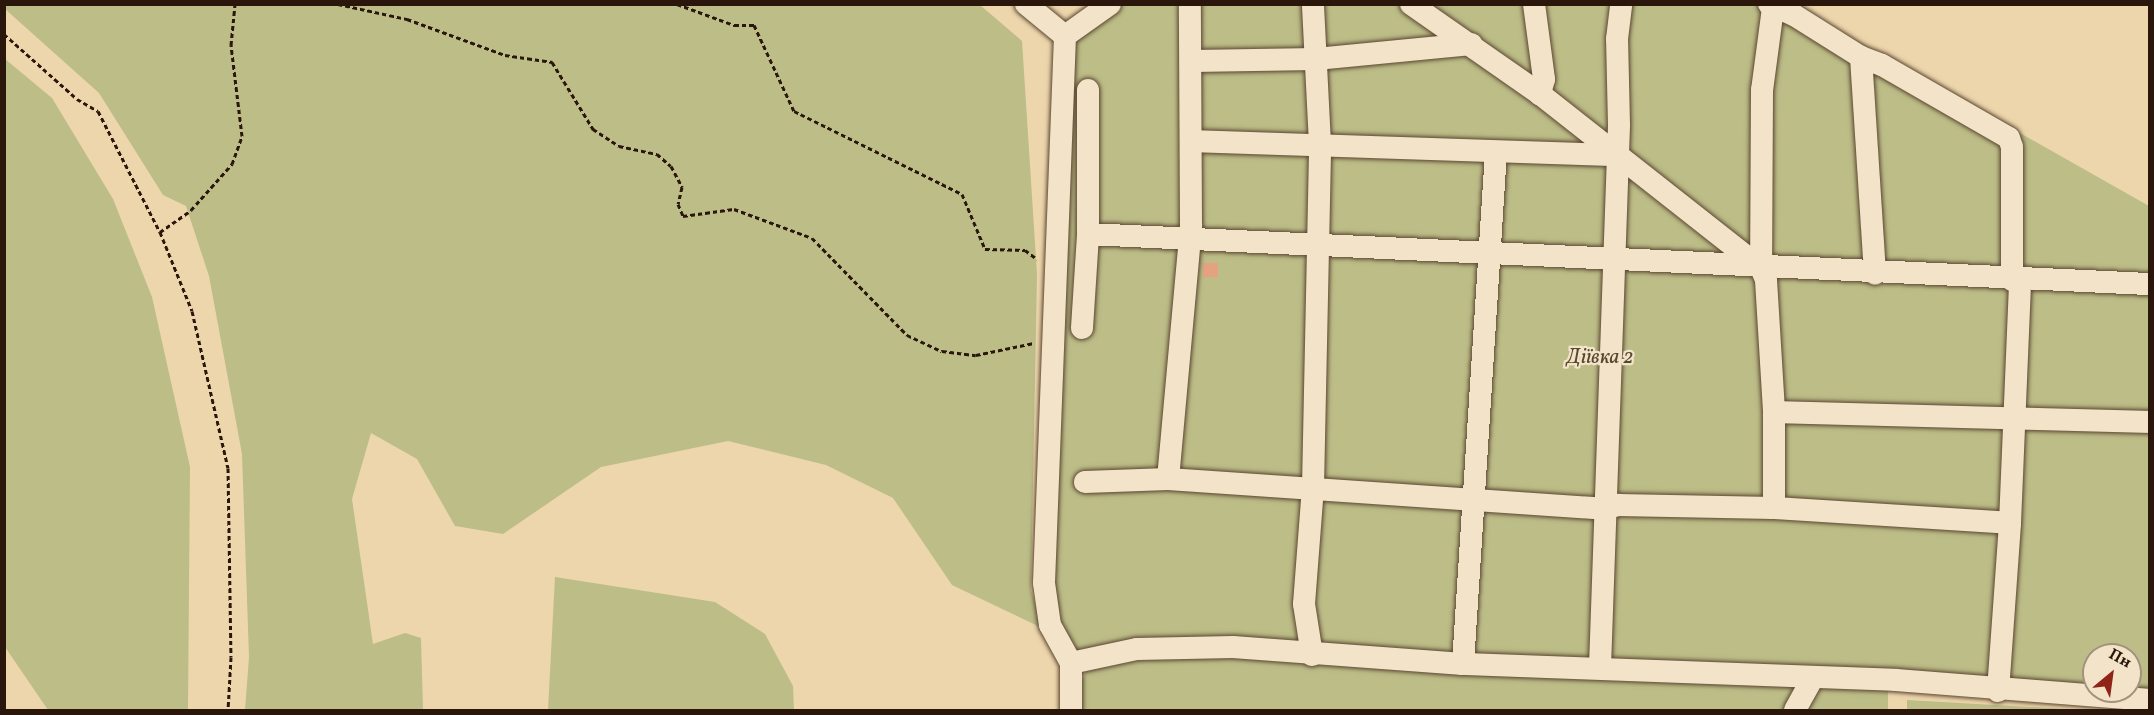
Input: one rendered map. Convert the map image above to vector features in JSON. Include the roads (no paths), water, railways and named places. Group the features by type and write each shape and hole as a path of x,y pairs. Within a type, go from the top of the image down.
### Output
{"street":[{"path":"1026,4 1065,36"},
{"path":"1065,36 1110,4"},
{"path":"1168,479 1187,239 1191,225 1193,61 1190,4"},
{"path":"1312,655 1304,604 1312,487 1320,144 1313,4"},
{"path":"1411,4 1540,94 1761,268"},
{"path":"1534,4 1544,79 1540,94"},
{"path":"1600,667 1604,509 1615,259 1617,39 1621,4"},
{"path":"1774,508 1774,412 1766,280 1761,268 1762,90 1771,6 1794,15 1861,57 1882,65 2009,138 2012,147 2016,280 2015,419 1998,690"},
{"path":"1065,36 1044,583 1050,625 1071,663 1071,711"},
{"path":"1193,61 1316,59 1471,44"},
{"path":"1861,57 1875,274"},
{"path":"1082,328 1088,234 1088,90"},
{"path":"1193,141 1616,155"},
{"path":"1463,664 1486,252 1491,239 1496,152"},
{"path":"1088,234 1486,252 1875,274 2150,284"},
{"path":"1774,412 2150,422"},
{"path":"1085,482 1168,479 1473,498 1604,509 1618,505 1774,508 2010,523"},
{"path":"1071,663 1137,649 1233,647 1312,655 1463,664 1600,667 1812,680 1896,680 1998,690 2150,700"},
{"path":"1795,711 1812,680"}],"park label":[{"name":"Діївка 2","path":"1600,358"}]}
